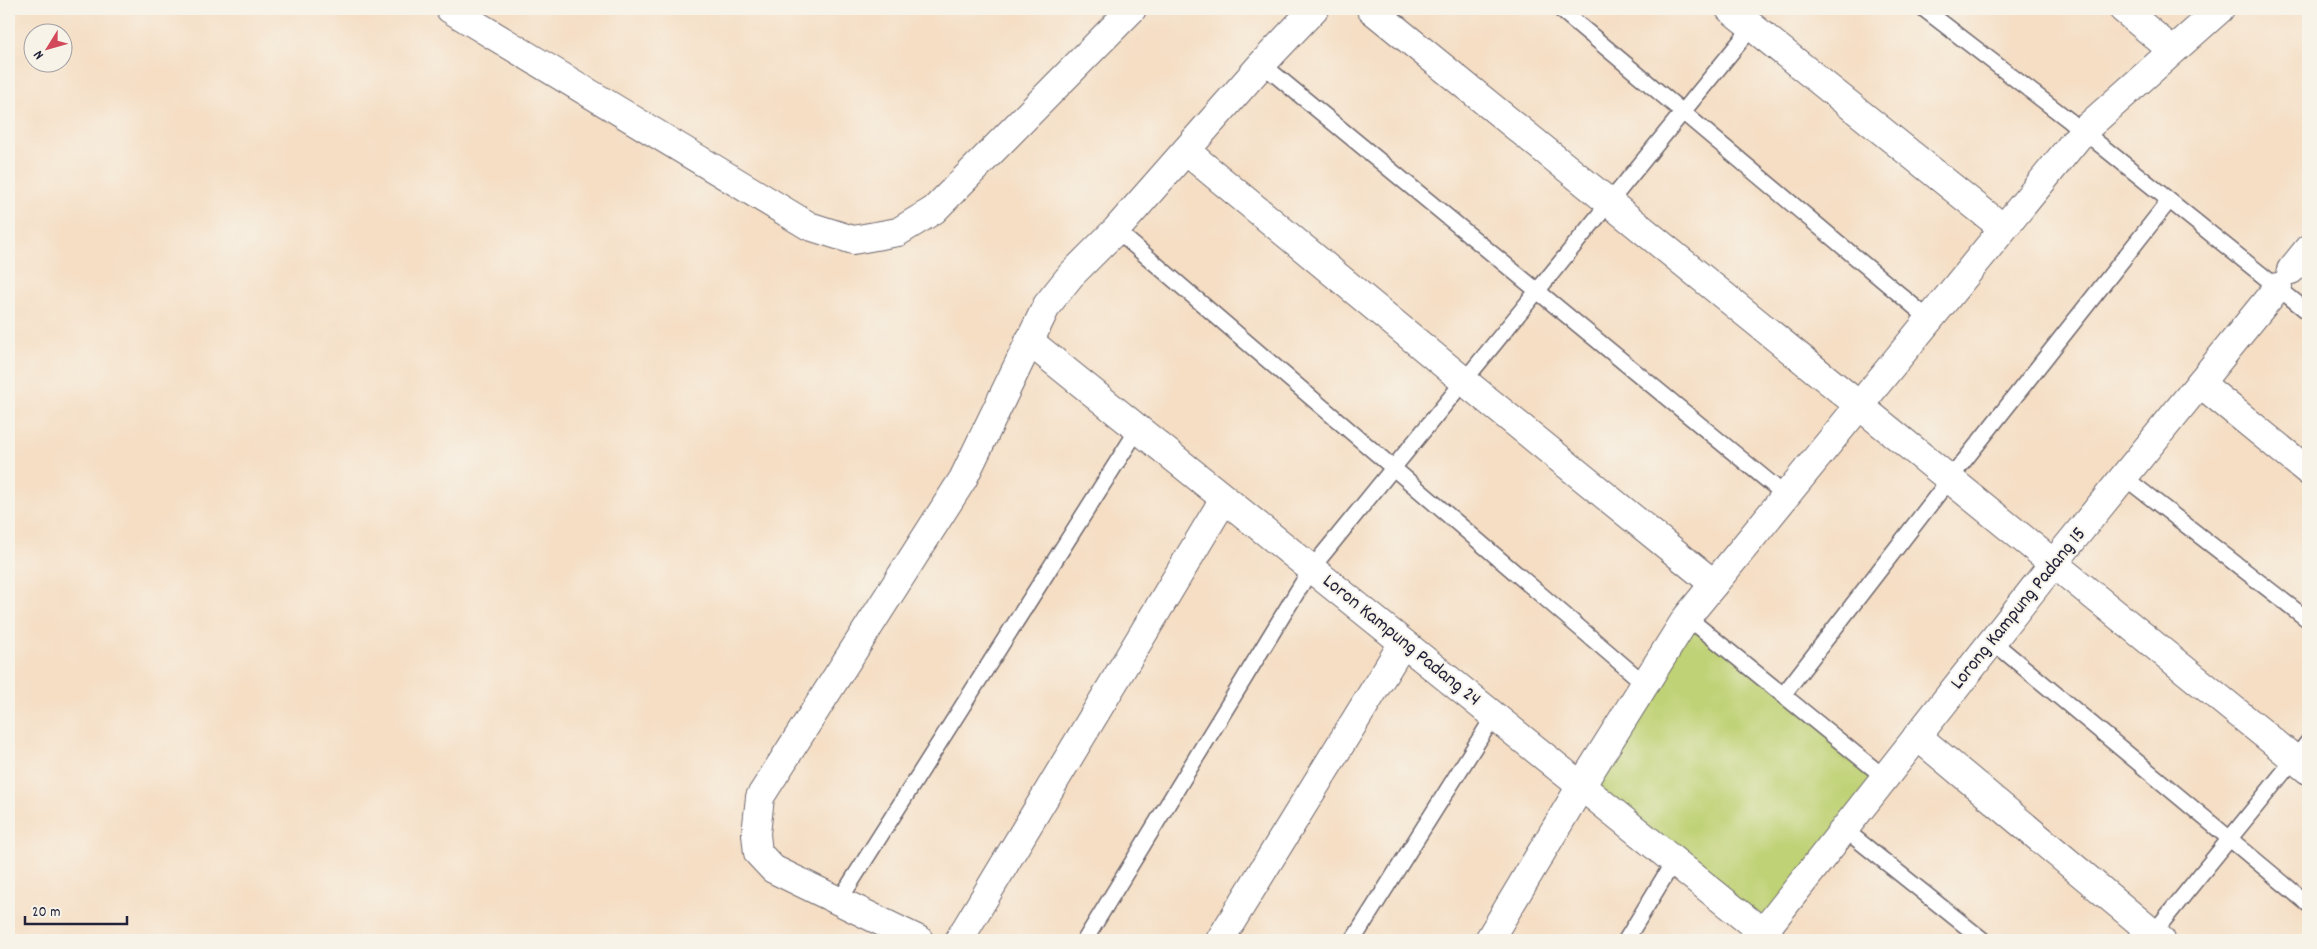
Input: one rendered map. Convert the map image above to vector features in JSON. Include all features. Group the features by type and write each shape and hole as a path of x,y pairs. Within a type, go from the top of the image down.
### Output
{"street":[{"path":"450,9 809,226 853,240 898,232 934,210 1132,9"},
{"path":"919,940 773,869 758,853 756,834 760,797 963,479 1047,306 1071,274 1116,230 1262,64 1314,9"},
{"path":"1370,9 2053,564 2304,757"},
{"path":"1730,9 2003,228"},
{"path":"2123,9 2172,50"},
{"path":"1489,940 1581,786 1687,617 2083,131 2220,9"},
{"path":"1186,151 1464,381 1714,584"},
{"name":"Lorong Kampung Padang 15","path":"1763,937 1884,777 2053,564 2308,249"},
{"name":"Loron Kampung Padang 24","path":"1029,341 1674,861 1763,937"},
{"path":"2200,383 2308,471"},
{"path":"959,940 1224,498"},
{"path":"1220,940 1403,643"},
{"path":"1917,736 2153,938"}],"lane":[{"path":"1560,9 1929,319"},
{"path":"1924,9 2083,131 2168,202 2284,279 2308,312"},
{"path":"1085,940 1311,569 1752,27"},
{"path":"1262,64 1785,495"},
{"path":"1783,695 2168,202"},
{"path":"1116,230 1645,684"},
{"path":"839,901 1138,429"},
{"path":"2124,477 2308,620"},
{"path":"1687,617 1884,777"},
{"path":"1992,642 2308,904"},
{"path":"1353,940 1494,716"},
{"path":"2153,938 2229,840 2304,757"},
{"path":"1844,829 1982,940"},
{"path":"1626,940 1674,861"}],"green space":[{"path":"1687,617 1884,777 1762,932 1581,786"}]}
